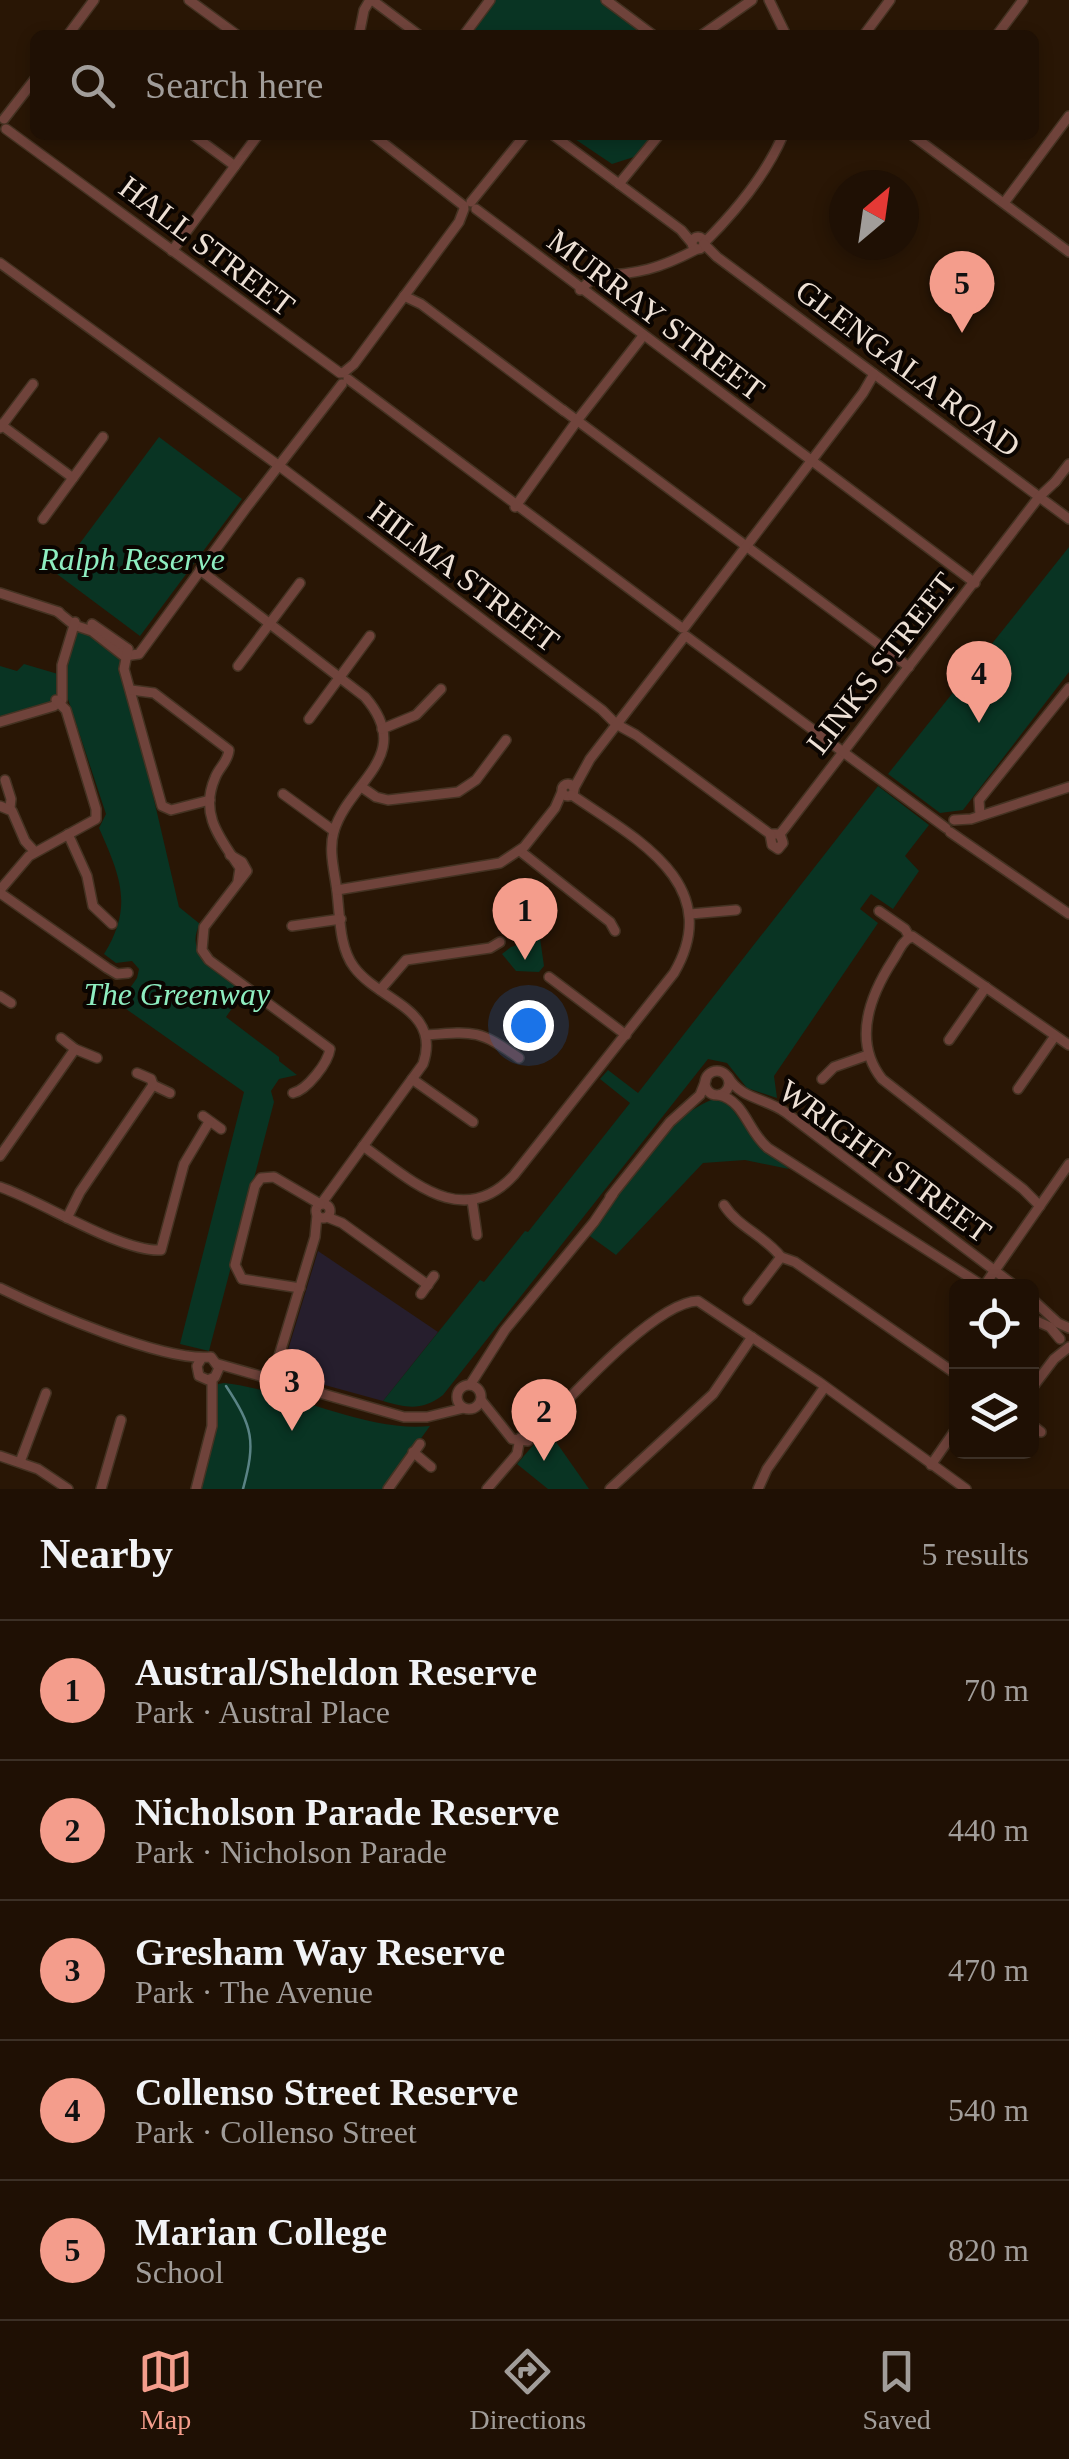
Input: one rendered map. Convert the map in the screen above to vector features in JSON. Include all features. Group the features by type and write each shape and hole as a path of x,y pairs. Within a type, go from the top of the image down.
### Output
{"street":[{"path":"72,30 94,0"},
{"path":"189,0 230,30"},
{"path":"361,30 371,0 412,30"},
{"path":"468,30 490,0"},
{"path":"606,0 646,30"},
{"path":"709,30 751,0"},
{"path":"769,0 784,30"},
{"path":"868,30 890,0"},
{"path":"1001,30 1023,0"},
{"path":"3,125 30,86"},
{"path":"1004,203 1069,116"},
{"name":"HALL STREET","path":"3,125 684,633 952,827"},
{"path":"200,140 236,166"},
{"path":"172,252 254,140"},
{"name":"MURRAY STREET","path":"379,140 975,583"},
{"path":"128,655 151,635 521,140"},
{"name":"GLENGALA ROAD","path":"560,140 1069,519"},
{"path":"619,184 654,140"},
{"path":"580,290 595,276 642,272 682,258 716,231 764,170 781,140"},
{"path":"922,140 1069,252"},
{"name":"HILMA STREET","path":"0,263 775,834"},
{"path":"406,293 909,667"},
{"path":"514,506 641,335"},
{"path":"337,887 485,868 520,851 570,791 876,376"},
{"path":"33,384 1,426 73,478"},
{"path":"42,520 103,437"},
{"name":"LINKS STREET","path":"775,834 1069,464"},
{"path":"198,572 368,700 382,729 381,756 334,830 332,846 340,919 350,961 418,1019 427,1035 426,1055 412,1079 334,1184 272,1379"},
{"path":"238,666 300,583"},
{"path":"0,592 58,612 75,624 91,624 128,655 130,689 159,792 169,805 209,803"},
{"path":"75,624 66,646 58,702 68,720 98,814 94,823 35,852 15,870 0,892 108,968 118,974 128,973"},
{"path":"309,718 370,636"},
{"path":"982,815 978,802 1069,688"},
{"path":"130,689 146,689 230,750 213,782 209,803 214,831 240,868 237,884 204,927 202,950 214,964 316,1040 325,1054 303,1090 294,1093"},
{"path":"382,729 416,715 441,689"},
{"path":"0,722 58,702"},
{"path":"363,788 388,800 458,792 476,780 506,740"},
{"path":"4,780 12,800 5,807 35,852"},
{"path":"1069,787 952,827 966,842 1064,911 1069,899"},
{"path":"362,1146 428,1192 453,1200 472,1200 499,1189 514,1176 682,961 690,914 685,894 667,866 570,791"},
{"path":"283,794 334,830"},
{"path":"68,834 86,876 93,906 112,924"},
{"path":"520,851 610,922 615,931"},
{"path":"690,914 736,910"},
{"path":"878,911 909,938 929,947 1069,1045"},
{"path":"292,926 340,919"},
{"path":"909,938 868,1013 865,1028 874,1068 888,1084 1042,1203"},
{"path":"380,990 406,960 490,948 500,942"},
{"path":"549,977 626,1034"},
{"path":"948,1040 986,987"},
{"path":"0,996 11,1003"},
{"path":"427,1035 478,1033 519,1058"},
{"path":"1018,1088 1055,1036"},
{"path":"61,1038 97,1058"},
{"path":"0,1156 75,1049"},
{"path":"822,1079 834,1067 868,1055"},
{"path":"442,1412 460,1389 470,1385 505,1330 670,1122 690,1106 715,1071 728,1077 728,1088 690,1106"},
{"path":"137,1073 170,1093"},
{"name":"WRIGHT STREET","path":"728,1077 742,1093 785,1112 1005,1279"},
{"path":"412,1079 473,1122"},
{"path":"706,1080 708,1090 718,1095"},
{"path":"67,1218 80,1192 153,1085"},
{"name":"WRIGHT STREET","path":"718,1095 736,1103 754,1134 768,1148 972,1279"},
{"path":"3,1186 67,1218 149,1250 160,1250 184,1164 206,1119 221,1129"},
{"path":"988,1279 1069,1164"},
{"path":"300,1288 242,1279 235,1266 258,1181 274,1177 431,1280 421,1294"},
{"path":"472,1200 478,1236"},
{"path":"724,1205 780,1257 800,1264 949,1369"},
{"path":"748,1300 780,1257"},
{"path":"0,1288 72,1320 169,1352 201,1359 211,1357 212,1426 196,1489"},
{"path":"519,1440 540,1427 632,1340 678,1304 698,1301 966,1489"},
{"path":"1039,1305 1056,1322 1069,1328"},
{"path":"1039,1322 1050,1327 1064,1343"},
{"path":"1039,1378 1064,1343 1062,1330 1069,1328"},
{"path":"610,1489 713,1394 752,1337"},
{"path":"169,1352 209,1374 247,1374 272,1379 404,1418 469,1408 482,1397 487,1361"},
{"path":"201,1359 209,1374"},
{"path":"470,1385 477,1388 501,1427"},
{"path":"758,1489 767,1468 822,1391"},
{"path":"20,1462 46,1393"},
{"path":"457,1396 519,1440"},
{"path":"101,1489 121,1419"},
{"path":"931,1465 949,1439"},
{"path":"487,1489 518,1452 519,1440"},
{"path":"388,1489 417,1448 431,1466"},
{"path":"0,1456 45,1473 68,1489"}],"shaded area":[{"path":"318,1251 438,1332 383,1401 281,1373"}],"green space":[{"path":"494,0 600,0 640,30 472,30"},
{"path":"576,140 650,140 637,156 612,164"},
{"name":"Ralph Reserve","path":"159,437 242,499 140,636 57,574"},
{"path":"1069,547 1069,672 963,810 940,813 888,774"},
{"name":"The Greenway","path":"77,628 121,658 179,907 200,924 196,946 200,955 244,991 226,1017 297,1075 279,1079 271,1091 274,1102 209,1351 180,1344 244,1092 119,1004 139,969 132,961 116,963 104,954 119,921 121,891 99,828 106,814 66,693 67,669"},
{"path":"24,664 58,674 56,696 49,702 0,718 0,666 17,671"},
{"path":"878,786 929,825 905,856 919,871 893,909 871,894 860,909 878,923 774,1076 777,1098 747,1088 727,1063 708,1059 443,1395 414,1407 383,1401 480,1280 484,1282 528,1232 630,1103 600,1079 608,1070 638,1093"},
{"path":"540,938 544,966 539,972 516,971 502,954 511,947"},
{"path":"717,1098 726,1100 755,1141 789,1169 745,1160 703,1163 616,1255 587,1234 661,1137 697,1107"},
{"path":"224,1383 380,1423 430,1426 384,1489 200,1489 216,1426 213,1385"},
{"path":"547,1429 589,1489 548,1489 517,1464"}],"waterway":[{"path":"226,1386 250,1435 243,1489"}],"place":[{"name":"Marian College","path":"962,333"},
{"name":"Collenso Street Reserve","path":"979,723"},
{"name":"Austral/Sheldon Reserve","path":"525,960"},
{"name":"Gresham Way Reserve","path":"292,1431"},
{"name":"Nicholson Parade Reserve","path":"544,1461"}]}
